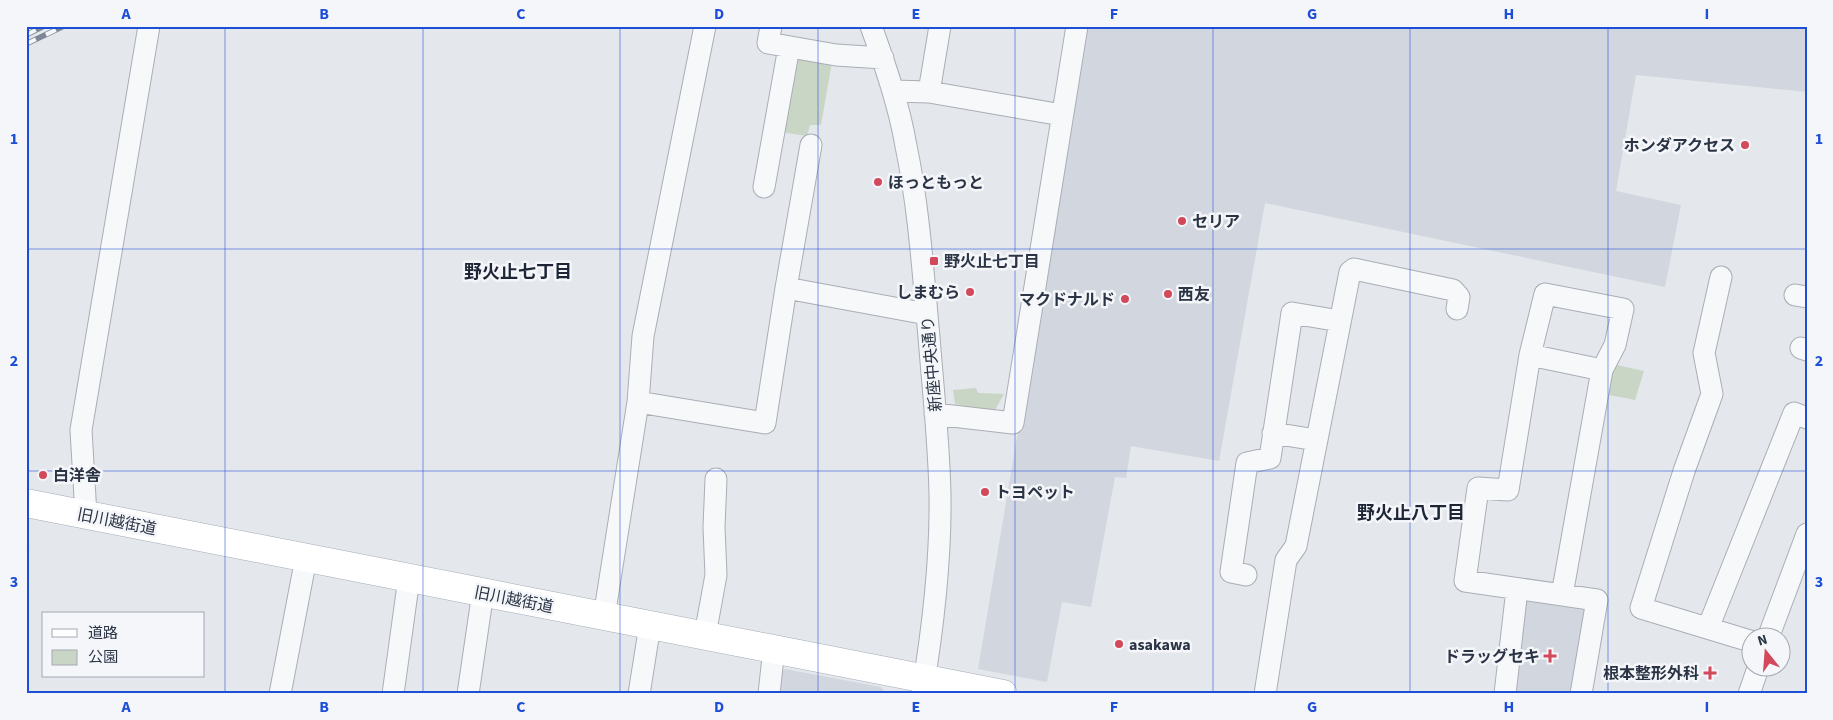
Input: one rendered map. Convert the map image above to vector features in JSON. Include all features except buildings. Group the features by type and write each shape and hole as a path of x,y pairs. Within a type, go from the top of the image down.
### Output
{"main road":[{"name":"旧川越街道","path":"26,503 650,626 774,648 923,686 1003,694"}],"street":[{"path":"86,514 82,430 149,26"},
{"path":"604,616 638,402 642,336 705,26"},
{"path":"771,26 768,43 836,55 883,58"},
{"name":"新座中央通り","path":"871,26 893,91 906,144 914,191 935,414 940,495 939,535 932,624 923,686"},
{"path":"929,92 940,26"},
{"path":"935,414 1013,422 1077,26"},
{"path":"764,187 789,47"},
{"path":"893,91 929,92 1062,115"},
{"path":"638,402 765,423 811,145"},
{"path":"1265,694 1286,560 1296,546 1350,272 1354,270 1453,290 1459,297 1457,309"},
{"path":"1721,277 1704,353 1712,394 1684,471 1641,608 1740,638"},
{"path":"786,288 927,314"},
{"path":"1562,595 1602,370 1615,345 1623,309 1545,294 1530,355 1508,490 1478,488 1465,581 1517,589 1597,600 1581,694"},
{"path":"1246,575 1232,572 1247,463 1270,458 1292,313 1340,321"},
{"path":"1530,355 1602,370"},
{"path":"1708,628 1794,413 1807,418"},
{"path":"1273,433 1316,440"},
{"path":"705,635 716,575 714,527 716,479"},
{"path":"1772,628 1801,562 1807,534"},
{"path":"280,694 306,558"},
{"path":"393,694 409,578"},
{"path":"1506,694 1517,589"},
{"path":"468,694 483,592"},
{"path":"639,694 650,626"},
{"path":"769,694 774,648"},
{"path":"1749,694 1755,678"}],"shaded area":[{"path":"1086,26 1807,26 1807,92 1636,75 1616,191 1681,205 1665,287 1265,203 1219,461 1131,446 1126,478 1115,477 1091,607 1062,602 1047,682 978,669"},
{"name":"ドラッグセキ","path":"1525,597 1588,609 1575,694 1512,694"},
{"path":"785,669 881,687 886,694 776,694 778,673"}],"green space":[{"path":"793,57 832,62 821,125 810,125 807,136 781,132"},
{"path":"1612,364 1644,371 1635,400 1604,394"},
{"path":"976,388 978,393 1004,394 994,412 955,404 953,390"}],"railway":[{"path":"26,35 44,26"},
{"path":"26,44 64,26"}],"place":[{"name":"ホンダアクセス","path":"1745,145"},
{"name":"ほっともっと","path":"878,182"},
{"name":"セリア","path":"1182,221"},
{"name":"野火止七丁目","path":"934,261"},
{"name":"しまむら","path":"970,292"},
{"name":"西友","path":"1168,294"},
{"name":"マクドナルド","path":"1125,299"},
{"name":"白洋舎","path":"43,475"},
{"name":"トヨペット","path":"985,492"},
{"name":"asakawa","path":"1119,644"},
{"name":"ドラッグセキ","path":"1550,656"},
{"name":"根本整形外科","path":"1710,673"}],"district":[{"name":"野火止七丁目","path":"518,272"},
{"name":"野火止八丁目","path":"1411,513"}]}
